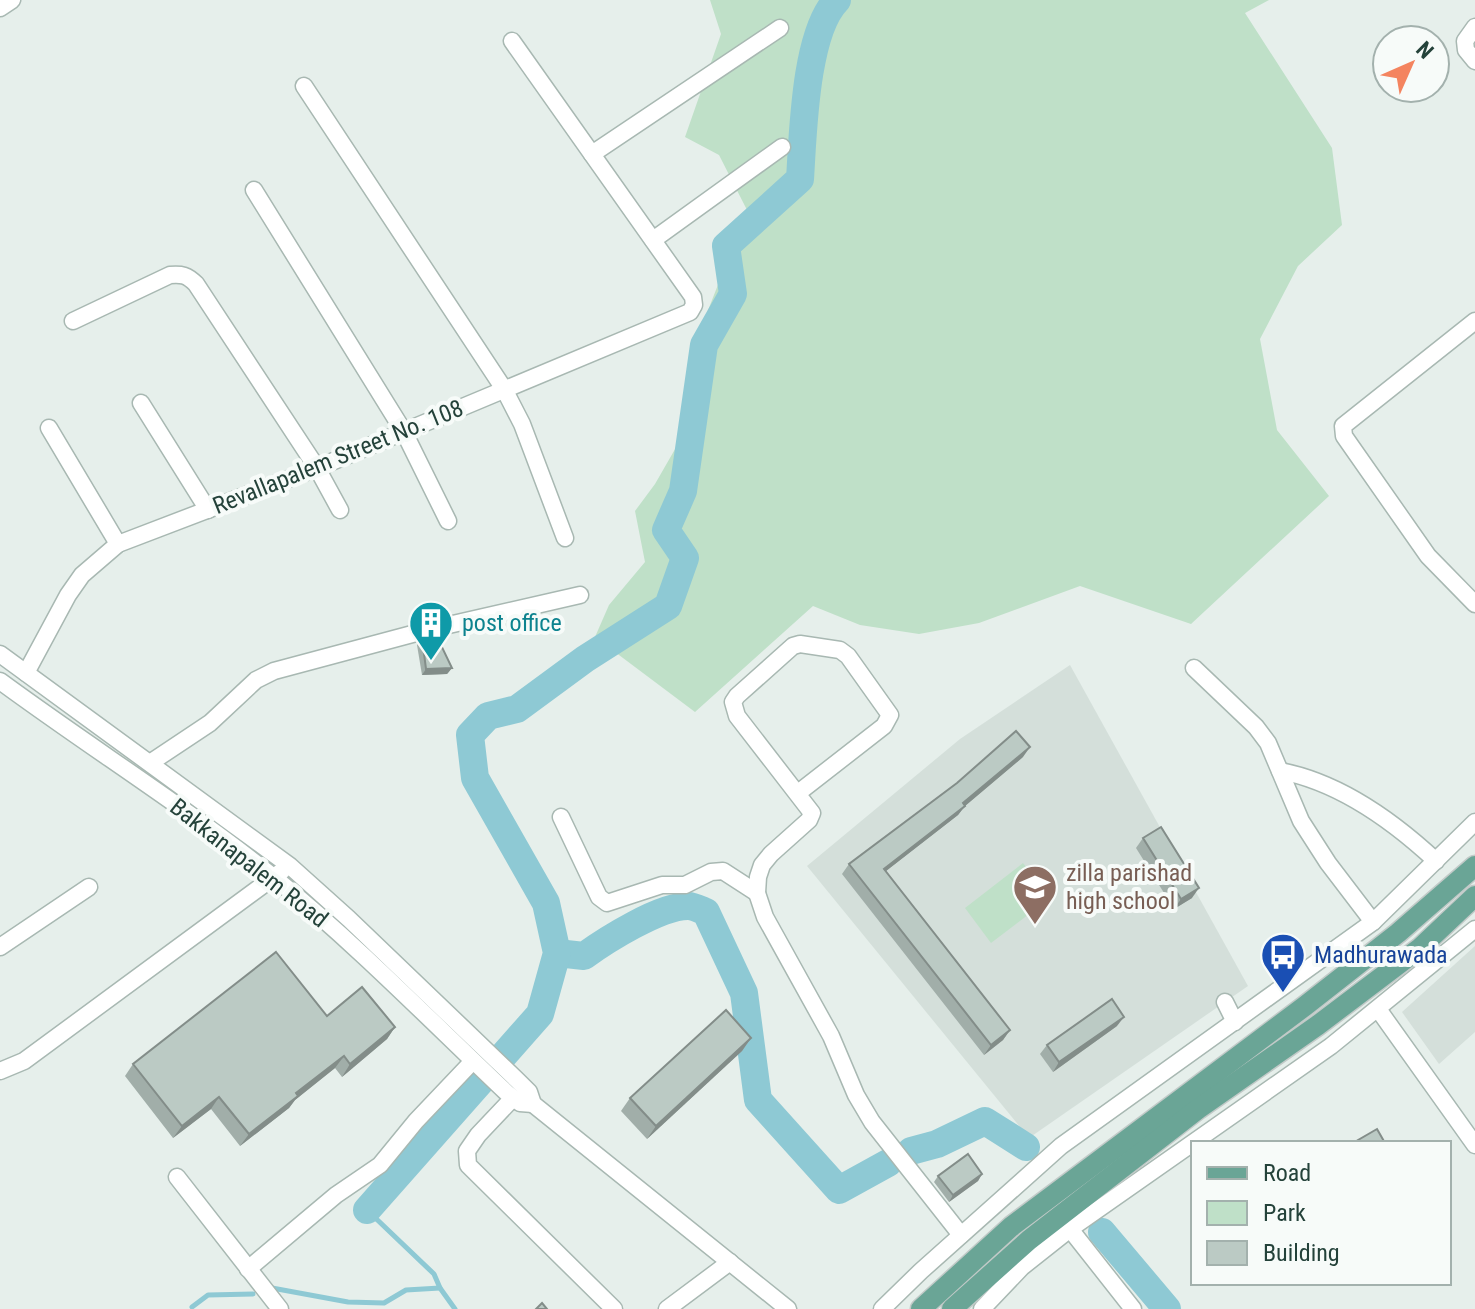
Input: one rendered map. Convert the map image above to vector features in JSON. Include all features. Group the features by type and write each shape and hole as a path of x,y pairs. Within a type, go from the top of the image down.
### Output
{"main road":[{"path":"952,1309 1193,1100 1475,866"},
{"path":"921,1309 1012,1226 1193,1100 1318,1025 1420,948 1475,896"}],"street":[{"path":"0,8 12,0"},
{"path":"1475,27 1465,41 1466,50 1475,61"},
{"path":"592,154 780,28"},
{"path":"512,41 653,240 782,147"},
{"path":"304,86 504,389 522,424 565,538"},
{"path":"254,190 404,432 448,521"},
{"name":"Revallapalem Street No. 108","path":"26,673 82,575 118,544 317,468 683,316 694,305 693,297 653,240"},
{"path":"73,321 170,275 189,277 317,468 340,510"},
{"path":"1475,321 1343,426 1344,436 1428,556 1475,604"},
{"path":"141,403 215,507"},
{"path":"49,428 118,544"},
{"path":"150,763 219,715 256,680 274,671 431,629 580,595"},
{"path":"798,793 884,726 890,715 848,656 831,647 793,646 733,702 737,716 812,813 809,820 762,865 757,893 765,917 831,1036 856,1095 872,1122 961,1235"},
{"path":"0,654 290,866 349,919 481,1061 512,1090 520,1103 533,1104 788,1309"},
{"path":"1194,668 1256,727 1268,743 1301,821 1373,922"},
{"name":"Bakkanapalem Road","path":"0,681 274,877 481,1061"},
{"path":"1280,771 1309,777 1368,808 1436,861"},
{"path":"561,817 599,897 607,903 662,885 685,885 711,872 723,871 757,893"},
{"path":"882,1309 1061,1146 1373,922 1475,822"},
{"path":"0,1071 24,1061 290,866"},
{"path":"0,947 89,887"},
{"path":"1214,1137 1475,929"},
{"path":"1225,1002 1235,1022"},
{"path":"1378,1009 1475,1145"},
{"path":"248,1269 326,1203 380,1165 416,1121 481,1061"},
{"path":"512,1090 467,1151 468,1165 614,1309"},
{"path":"982,1309 1022,1267 1070,1229 1191,1152"},
{"path":"177,1177 280,1309"},
{"path":"1070,1229 1133,1309"},
{"path":"667,1309 730,1262"}],"shaded area":[{"name":"zilla parishad high school","path":"1070,665 1248,986 1029,1138 807,866 960,739"},
{"path":"1475,946 1475,1032 1439,1064 1402,1012"}],"green space":[{"path":"710,0 1269,0 1245,13 1332,148 1342,225 1298,266 1260,339 1277,430 1329,496 1191,624 1080,586 979,623 919,634 860,625 813,606 695,712 595,637 609,605 645,562 635,511 655,484 682,437 685,394 707,313 747,210 719,155 685,137 721,34"},
{"path":"1023,863 1050,898 991,943 965,908"}],"building":[{"path":"422,638 440,643 452,668 426,669"},
{"path":"1016,731 1030,747 963,803 965,806 884,869 1010,1030 991,1045 849,864 957,783"},
{"path":"1161,827 1199,888 1181,899 1143,838"},
{"path":"276,952 327,1016 362,987 395,1027 350,1064 344,1056 249,1134 219,1097 182,1126 133,1064"},
{"path":"1112,999 1124,1017 1059,1062 1047,1045"},
{"path":"726,1010 751,1038 656,1126 630,1098"},
{"path":"1377,1129 1384,1141 1356,1141"},
{"path":"968,1154 982,1174 953,1195 938,1176"}],"waterway":[{"path":"367,1210 540,1014 557,953 546,903 475,778 470,735 488,716 517,709 585,659 668,606 685,558 666,530 683,491 704,345 733,294 726,246 800,179 812,59 826,15 837,0"},
{"path":"557,953 584,956 634,925 676,907 690,906 706,912 744,993 758,1100 839,1190 888,1163"},
{"path":"911,1151 937,1144 985,1121 1026,1147"},
{"path":"272,1288 348,1302 384,1303 406,1290 440,1288 434,1274 367,1210"},
{"path":"1102,1232 1167,1309"},
{"path":"440,1288 455,1309"},
{"path":"192,1307 208,1295 253,1294"}],"place":[{"name":"post office","path":"431,662"},
{"name":"zilla parishad high school","path":"1035,926"},
{"name":"Madhurawada","path":"1283,994"}]}
